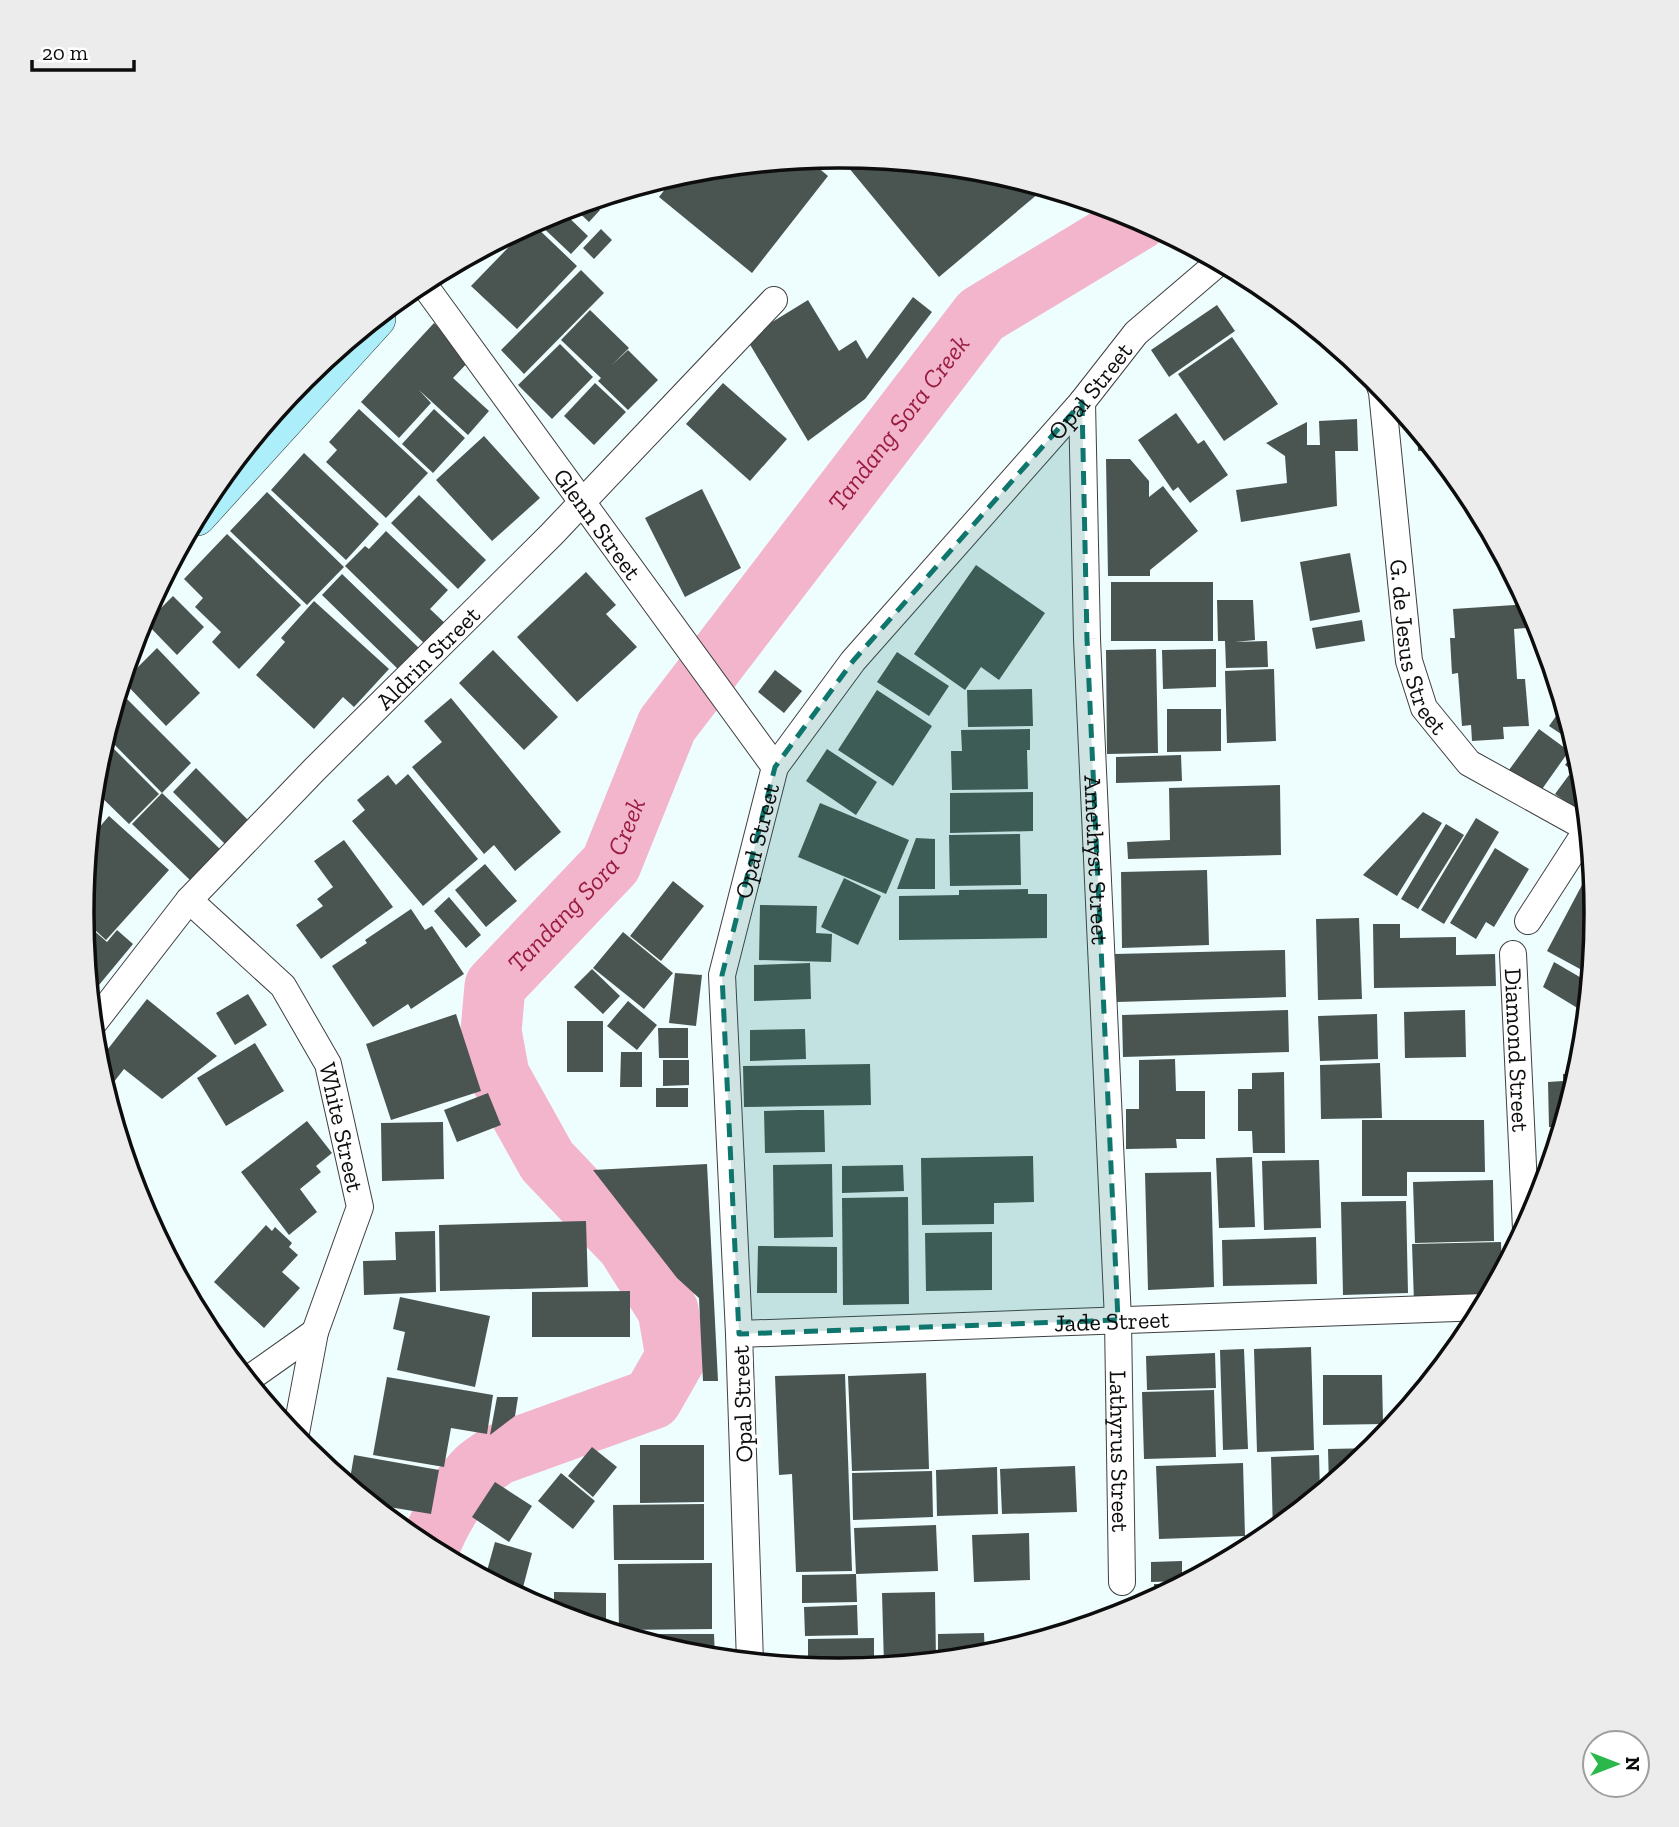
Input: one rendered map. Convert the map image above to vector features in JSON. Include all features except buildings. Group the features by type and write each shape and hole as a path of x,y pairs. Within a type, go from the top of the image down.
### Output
{"main road":[{"path":"246,463 326,374"}],"street":[{"name":"Opal Street","path":"750,1653 739,1334 722,975 775,767 853,661 1082,402 1136,334 1212,268"},
{"name":"Glenn Street","path":"429,292 775,767"},
{"name":"Aldrin Street","path":"101,1013 189,900 314,770 551,535 774,300"},
{"name":"Amethyst Street","path":"1082,402 1087,639 1118,1320"},
{"name":"G. de Jesus Street","path":"1383,405 1409,661 1424,708 1469,763 1579,824"},
{"path":"1528,922 1581,841"},
{"name":"White Street","path":"189,900 283,986 328,1064 360,1207 315,1332 298,1424"},
{"name":"Diamond Street","path":"1513,954 1525,1206"},
{"name":"Jade Street","path":"739,1334 1471,1307"},
{"name":"Lathyrus Street","path":"1118,1320 1122,1582"},
{"path":"254,1375 315,1332"}],"highlighted area":[{"path":"1082,402 1087,639 1118,1320 739,1334 722,975 775,767 853,661"}],"waterway":[{"name":"Tandang Sora Creek","path":"434,1538 455,1498 480,1467 497,1455 652,1399 676,1357 668,1310 627,1245 547,1161 499,1075 491,1031 495,986 611,864 667,725 981,315 1128,226"}]}
